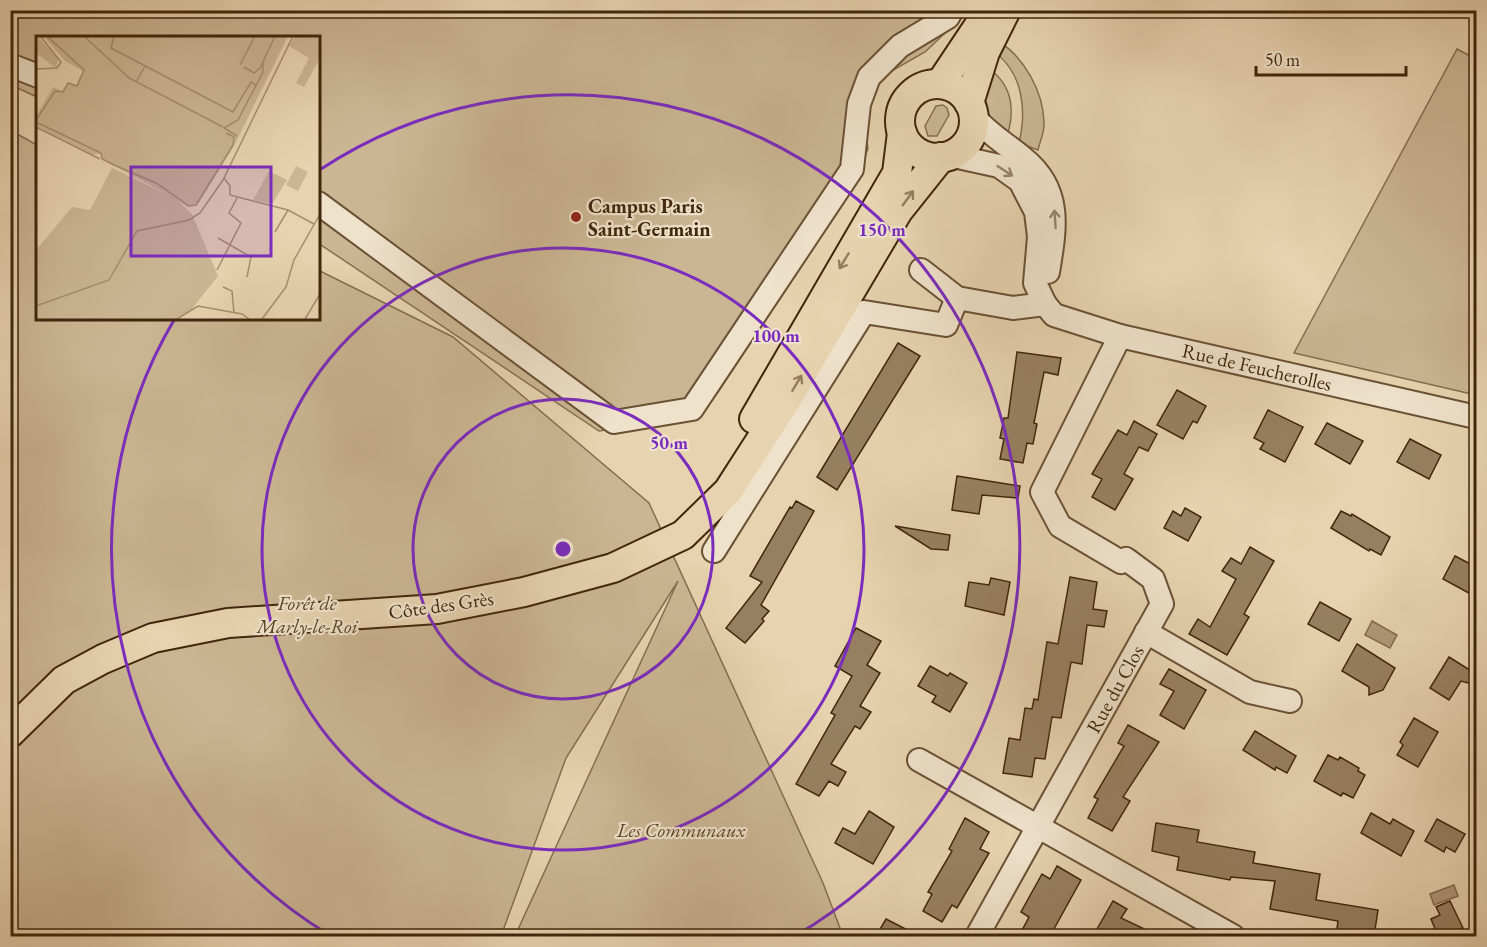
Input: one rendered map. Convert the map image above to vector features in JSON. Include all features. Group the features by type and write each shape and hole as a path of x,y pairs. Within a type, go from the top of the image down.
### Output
{"main road":[{"path":"940,84 969,43 988,10"},
{"path":"972,110 962,93 940,84 928,84 907,98 899,121 908,144 917,152 945,156 963,147 970,138 972,110 985,52 1006,10"},
{"name":"Côte des Grès","path":"613,568 665,533 708,495 733,459 778,373 897,173 902,133"},
{"name":"Côte des Grès","path":"10,733 64,680 103,659 153,638 228,623 437,609 524,592 613,568 683,535 728,491 782,407 898,211 945,156"}],"street":[{"path":"320,204 614,422 692,409 852,170 859,104 869,77 900,46 948,17 952,10"},
{"path":"10,65 36,75"},
{"path":"972,110 1043,180 1053,205 1056,234 1044,301"},
{"path":"945,156 999,166 1020,181 1036,212 1039,237 1035,283 1044,301"},
{"path":"921,270 957,298 1013,308 1044,301"},
{"path":"714,552 864,312 946,325 957,298"},
{"name":"Rue de Feucherolles","path":"1044,301 1054,315 1120,336 1476,417"},
{"name":"Rue du Clos","path":"977,936 1162,604 1153,579 1126,559 1121,562 1060,526 1042,492 1120,336"},
{"path":"1146,632 1250,692 1290,701"},
{"path":"919,760 1233,936"}],"green space":[{"name":"Campus Paris Saint-Germain","path":"11,11 958,11 945,33 925,52 881,77 868,100 865,123 868,149 851,190 718,392 698,413 683,419 599,431 320,244 320,36 36,36 36,97 11,85"},
{"path":"998,41 1024,65 1036,87 1044,122 1038,150 1019,143 1023,118 1020,92 1011,70 993,51"},
{"path":"1457,49 1476,59 1476,395 1294,353"},
{"path":"991,70 1004,85 1010,102 1011,120 1006,139 985,114 983,108 983,93"},
{"path":"943,105 947,108 949,115 937,136 928,136 925,126 936,106"},
{"name":"Forêt de Marly-le-Roi","path":"10,130 36,144 36,320 320,320 320,271 453,337 649,503 823,883 843,936 515,936 678,581 566,758 501,936 11,936"}],"shaded area":[{"path":"1372,621 1397,635 1390,648 1365,635"},
{"path":"1454,885 1458,896 1434,905 1430,894"}],"building":[{"path":"898,343 920,356 837,490 817,477"},
{"path":"1017,352 1061,358 1058,375 1044,372 1034,423 1037,424 1033,444 1027,443 1023,463 1000,459 1004,439 1000,438 1004,418 1008,418"},
{"path":"1177,390 1206,406 1197,423 1193,421 1183,439 1157,425"},
{"path":"1268,410 1303,427 1285,462 1260,449 1264,443 1254,438"},
{"path":"1134,421 1157,434 1148,451 1139,447 1124,474 1133,479 1115,510 1092,497 1102,479 1092,474 1118,430 1127,435"},
{"path":"1327,423 1363,441 1350,464 1315,444"},
{"path":"1410,439 1441,455 1429,479 1397,462"},
{"path":"957,476 1020,486 1018,498 982,495 979,514 952,510"},
{"path":"796,501 814,511 761,605 769,611 762,619 764,621 745,643 726,628 762,582 750,576 790,507 792,508"},
{"path":"1185,508 1201,517 1188,541 1164,528 1173,511 1181,516"},
{"path":"1341,511 1351,516 1352,514 1390,537 1381,555 1370,549 1369,551 1331,528"},
{"path":"895,526 950,535 948,550 931,549"},
{"path":"1250,547 1274,561 1244,614 1249,617 1227,655 1189,634 1198,619 1210,627 1236,579 1222,571 1231,558 1241,564"},
{"path":"1455,556 1476,567 1476,597 1443,579"},
{"path":"1070,577 1097,582 1093,609 1107,611 1104,627 1087,625 1082,664 1071,662 1061,718 1052,717 1045,759 1035,758 1032,777 1003,773 1009,738 1020,740 1025,708 1032,709 1034,699 1038,700 1047,642 1058,644"},
{"path":"991,578 1010,582 1004,615 965,606 969,582 989,585"},
{"path":"1320,602 1351,619 1339,641 1308,624"},
{"path":"856,628 881,641 867,665 880,673 860,706 871,712 860,729 855,726 831,764 846,772 838,786 829,781 819,796 796,784 835,715 831,713 852,676 835,666"},
{"path":"1357,644 1395,668 1383,690 1369,695 1369,687 1342,671"},
{"path":"1449,657 1476,674 1476,685 1461,681 1449,700 1430,688"},
{"path":"930,666 948,676 950,673 967,683 950,712 932,702 936,696 918,686"},
{"path":"1169,669 1206,690 1184,729 1160,715 1174,691 1160,684"},
{"path":"1414,718 1438,732 1418,767 1397,755 1403,745 1400,742"},
{"path":"1128,725 1159,742 1123,797 1130,801 1112,831 1088,818 1098,799 1094,797 1124,746 1118,743"},
{"path":"1255,731 1296,756 1287,773 1276,767 1275,770 1243,750"},
{"path":"1328,755 1338,760 1340,757 1359,768 1358,771 1365,775 1353,798 1343,793 1341,796 1314,781"},
{"path":"869,811 894,827 873,864 835,843 843,828 855,834"},
{"path":"1371,813 1390,824 1393,819 1414,831 1401,856 1361,833"},
{"path":"965,818 989,832 980,849 989,853 957,908 952,905 942,922 923,911 932,894 928,892 952,851 949,849"},
{"path":"1437,819 1465,834 1455,852 1446,847 1444,852 1425,841"},
{"path":"1156,823 1199,830 1197,842 1255,852 1253,863 1320,874 1316,900 1378,910 1374,936 1336,936 1338,921 1270,909 1275,881 1231,877 1230,880 1177,870 1179,857 1152,851"},
{"path":"1057,866 1081,880 1050,936 1019,936 1029,917 1021,912 1042,874 1050,879"},
{"path":"1113,901 1127,909 1121,918 1159,936 1093,936"},
{"path":"1450,901 1463,928 1460,929 1463,936 1438,936 1431,919 1440,915 1436,907"},
{"path":"886,919 919,936 876,936"}],"place":[{"name":"Campus Paris Saint-Germain","path":"576,217"}],"park label":[{"name":"Les Communaux","path":"681,830"}]}
